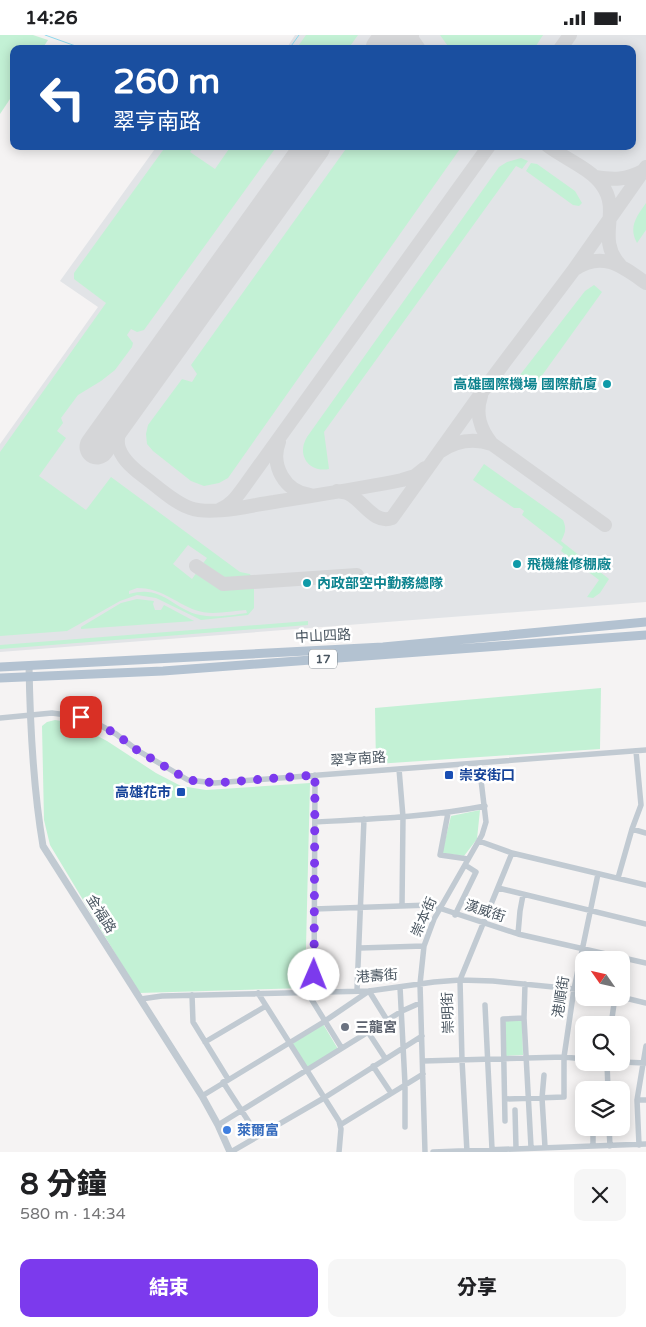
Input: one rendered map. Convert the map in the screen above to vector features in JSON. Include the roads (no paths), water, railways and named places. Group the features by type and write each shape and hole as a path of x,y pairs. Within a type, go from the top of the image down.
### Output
{"main road":[{"name":"中山四路","path":"0,667 383,647 646,622"},
{"name":"中山四路","path":"0,678 173,670 646,635"}],"street":[{"name":"金福路","path":"29,665 30,716 38,815 43,846 202,1096 230,1152"},
{"name":"翠亨南路","path":"0,717 52,713 81,717 116,734 137,750 188,780 215,783 646,750"},
{"path":"618,878 632,829 644,803 636,751"},
{"name":"崇本街","path":"426,1152 420,1003 424,946 434,919 479,841 486,821 479,763"},
{"path":"399,769 403,817 402,906"},
{"path":"315,775 314,909 310,992 341,1047"},
{"path":"315,822 448,813 485,806"},
{"path":"448,813 440,855 466,862 476,872 455,915"},
{"path":"357,990 364,819"},
{"path":"632,829 646,833"},
{"path":"479,841 512,853 646,885"},
{"name":"崇明街","path":"467,1151 460,980 512,853"},
{"name":"港順街","path":"542,1098 564,1097 564,1057 574,989 598,873"},
{"path":"498,888 646,924"},
{"path":"518,934 520,911 524,895"},
{"name":"漢威街","path":"314,909 430,905 455,915 518,934 596,951"},
{"path":"360,948 424,946"},
{"name":"漢威街","path":"630,959 646,963"},
{"name":"港壽街","path":"141,999 162,996 369,991 460,980 493,981 574,989"},
{"path":"525,984 524,1018 531,1147"},
{"path":"400,987 405,1127"},
{"path":"202,1096 325,1021 369,991 387,1020"},
{"path":"258,993 340,1125 339,1152"},
{"path":"192,995 193,1022 241,1111 258,1136"},
{"path":"630,999 646,1003"},
{"path":"218,1125 341,1047 402,1011 420,1003"},
{"path":"485,1005 492,1149"},
{"path":"205,1042 266,1006"},
{"path":"505,1121 503,1019 524,1018"},
{"path":"368,1031 385,1059"},
{"path":"230,1152 324,1098 422,1036"},
{"path":"639,1145 636,1100 646,1046"},
{"path":"423,1061 575,1058"},
{"path":"630,1062 644,1063"},
{"path":"373,1066 391,1093"},
{"path":"340,1125 423,1074"},
{"path":"544,1075 542,1098 544,1147"},
{"path":"505,1099 542,1098"},
{"path":"636,1100 646,1100"},
{"path":"515,1110 516,1148"},
{"path":"593,1136 593,1146"},
{"path":"609,1136 610,1146"},
{"path":"433,1152 646,1144"}],"waterway":[{"path":"45,35 73,45"},
{"path":"292,45 299,35"}],"place":[{"name":"高雄國際機場 國際航廈","path":"607,384"},
{"name":"飛機維修棚廠","path":"517,564"},
{"name":"內政部空中勤務總隊","path":"307,583"},
{"name":"崇安街口","path":"449,775"},
{"name":"高雄花市","path":"181,792"},
{"name":"三龍宮","path":"345,1027"},
{"name":"萊爾富","path":"227,1130"}]}
